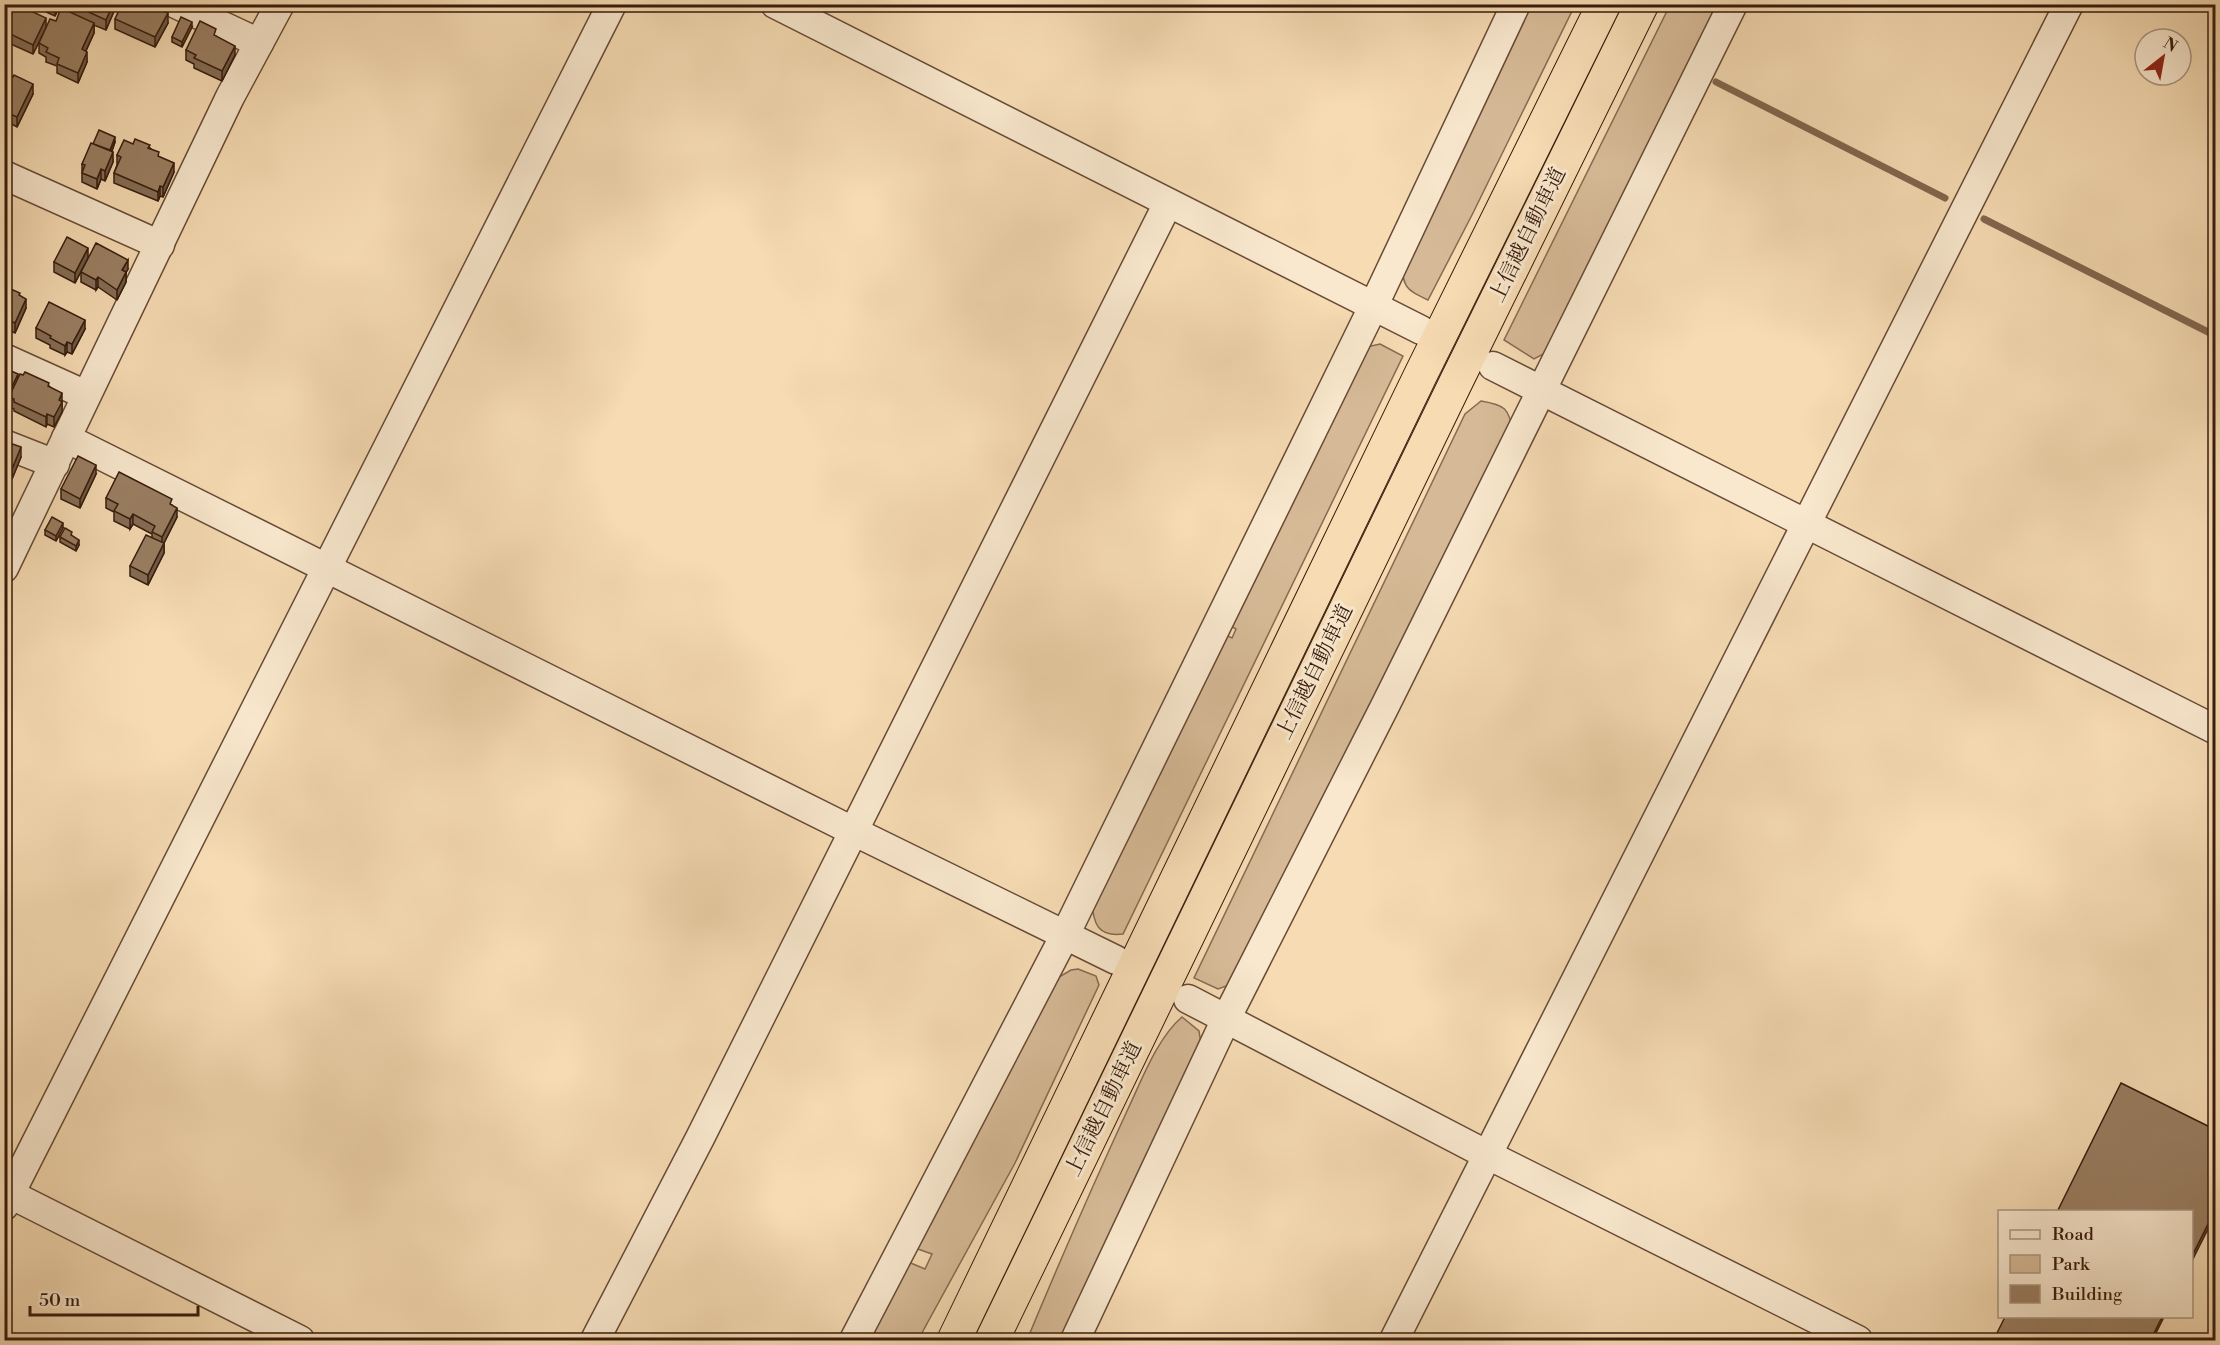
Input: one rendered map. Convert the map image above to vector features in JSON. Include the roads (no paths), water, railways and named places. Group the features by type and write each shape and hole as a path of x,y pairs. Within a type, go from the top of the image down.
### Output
{"highway":[{"name":"上信越自動車道","path":"954,1341 1415,387 1604,4"},
{"name":"上信越自動車道","path":"992,1341 1455,384 1642,4"}],"street":[{"path":"176,4 259,42"},
{"path":"4,568 230,97 280,4"},
{"path":"300,1341 7,1197 612,4"},
{"path":"775,4 1421,330"},
{"path":"854,1341 1065,935 1373,307 1516,4"},
{"path":"1075,1341 1226,1019 1385,706 1733,4"},
{"path":"1394,1341 2069,4"},
{"path":"4,175 160,245"},
{"path":"596,1341 1168,203"},
{"path":"4,358 86,395"},
{"path":"1493,366 2216,730"},
{"path":"66,438 1116,960"},
{"path":"4,444 55,464"},
{"path":"1188,999 1488,1155 1858,1341"}],"waterway":[{"path":"1716,82 1945,198"},
{"path":"1984,219 2216,336"}]}
